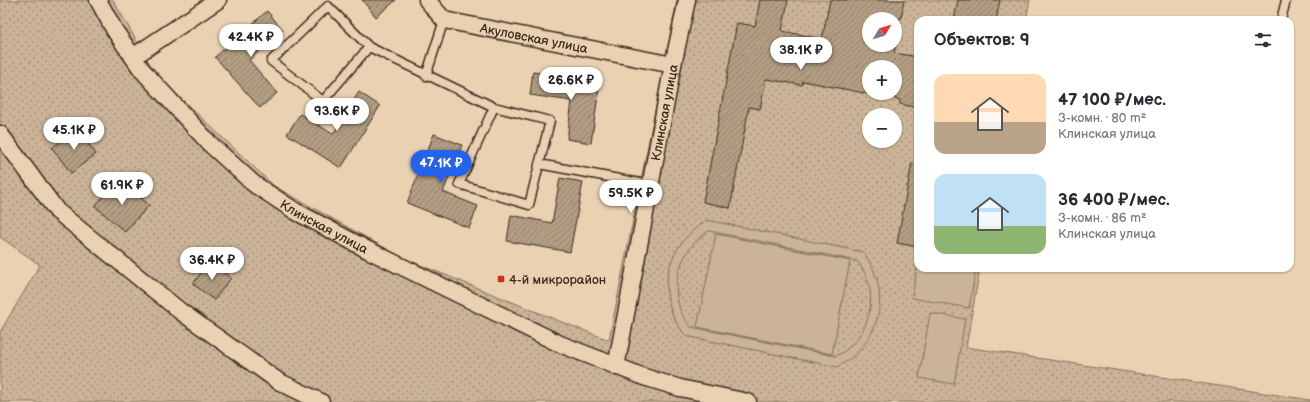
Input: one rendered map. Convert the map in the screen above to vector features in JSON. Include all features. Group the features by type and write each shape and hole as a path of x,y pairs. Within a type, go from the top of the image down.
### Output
{"street":[{"name":"Клинская улица","path":"98,0 115,31 142,70 210,144 254,184 295,211 375,253 560,344 616,368 680,388 748,402"},
{"path":"133,57 218,0"},
{"path":"427,0 444,20"},
{"name":"Клинская улица","path":"616,368 673,65 687,0"},
{"name":"Акуловская улица","path":"444,20 673,65"},
{"path":"0,134 57,211 180,311 278,381 321,402"}],"lane":[{"path":"1282,16 1286,0"},
{"path":"369,47 323,101 271,61 328,6 369,47 426,76 494,107 550,120 529,205 459,184 494,107"},
{"path":"426,76 444,20"},
{"path":"539,164 651,185"}],"shaded area":[{"path":"0,0 113,0 157,76 274,186 403,258 609,340 677,0 1030,0 1027,16 914,16 914,272 979,272 966,347 1310,400 1310,402 0,402 0,332 40,265 0,237"},
{"path":"707,220 863,252 872,267 878,283 880,299 878,316 864,345 852,357 837,367 686,336 676,321 669,305 667,289 668,274 673,258 681,244 692,231","holes":["709,231 857,261 865,273 869,286 871,300 869,313 865,326 858,338 848,348 836,356 691,327 683,315 678,302 676,289 682,262 698,239"]},
{"path":"716,234 850,261 832,354 697,327"},
{"path":"916,272 975,272 969,308 912,298"},
{"path":"930,313 965,319 954,384 919,378"}],"building":[{"path":"362,0 396,0 376,17"},
{"path":"760,0 788,0 782,31 822,39 830,0 904,0 902,13 862,12 862,52 894,52 914,56 914,107 900,104 900,100 902,100 902,60 862,60 862,93 803,81 802,85 766,79 760,109 749,107 730,208 703,202 737,23 755,26"},
{"path":"958,0 1000,0 997,16 955,16"},
{"path":"267,11 283,30 249,60 277,93 260,108 215,57"},
{"path":"533,72 600,82 591,143 567,139 572,101 530,95"},
{"path":"359,92 380,106 341,168 287,134 300,114 333,134"},
{"path":"76,129 96,154 71,173 52,148"},
{"path":"434,134 462,145 443,192 478,206 469,228 407,203"},
{"path":"912,163 914,163 914,246 897,243"},
{"path":"560,178 583,182 570,252 507,241 511,215 552,223"},
{"path":"119,179 149,205 125,232 95,206"},
{"path":"209,262 231,278 214,300 193,284"}],"place":[{"name":"4-й микрорайон","path":"501,279"}]}
